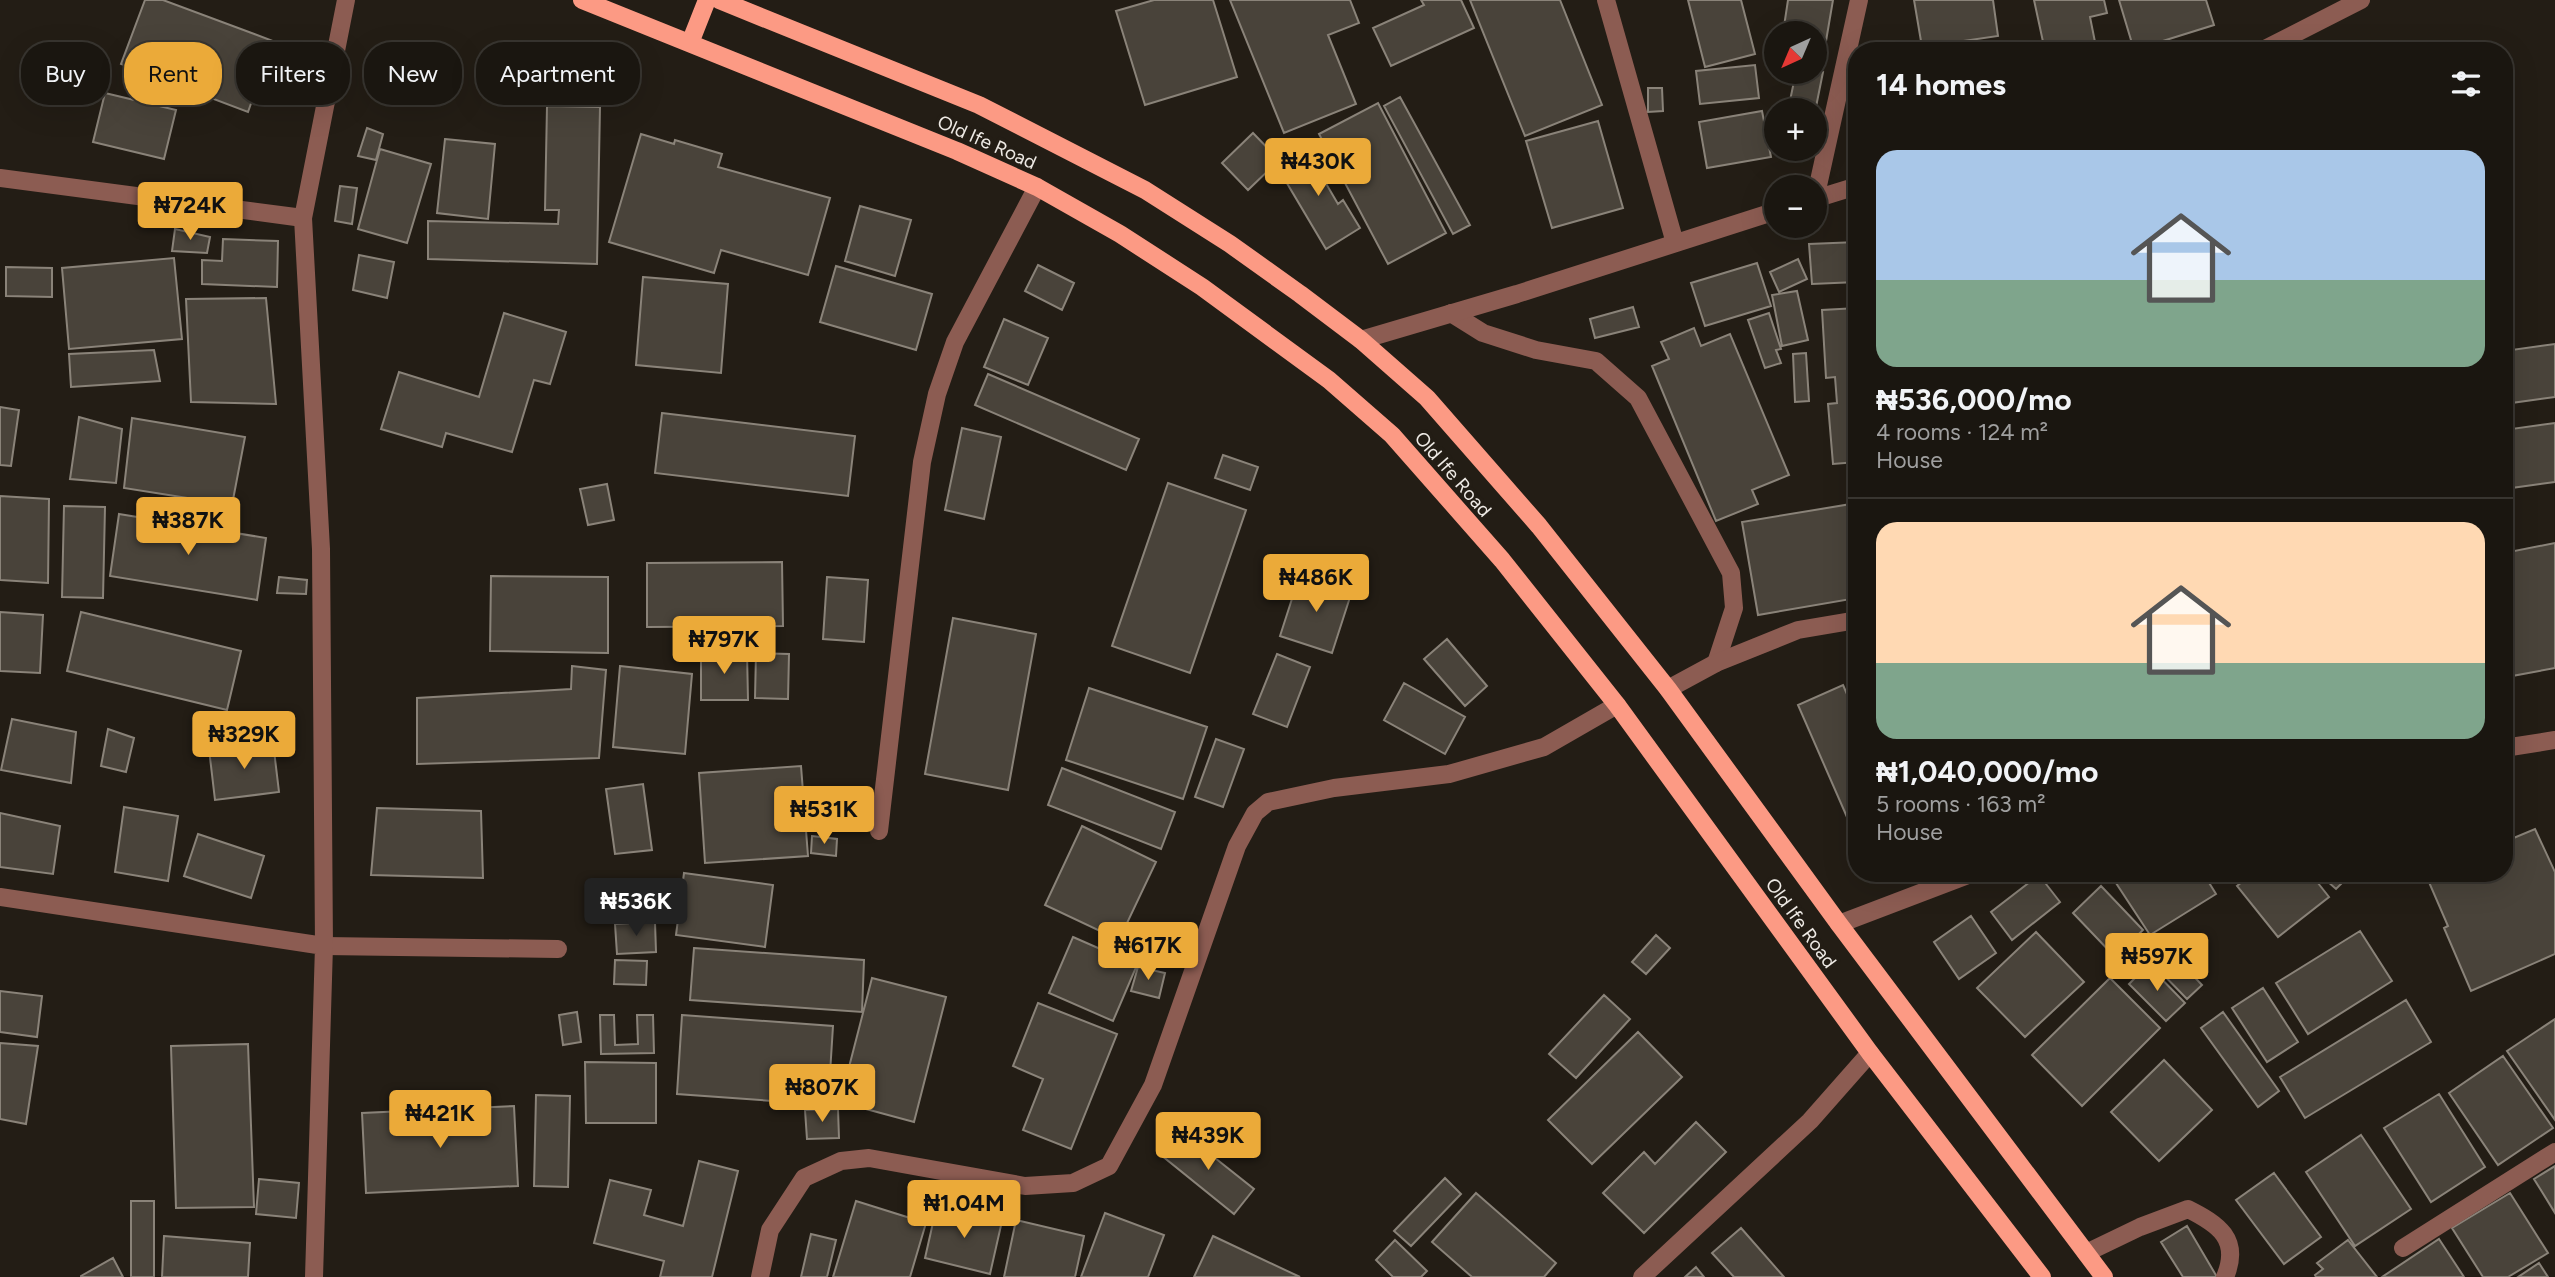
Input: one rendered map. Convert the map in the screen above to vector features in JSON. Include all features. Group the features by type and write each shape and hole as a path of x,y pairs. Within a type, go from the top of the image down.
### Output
{"main road":[{"name":"Old Ife Road","path":"582,0 957,151 1037,187 1120,234 1202,287 1329,380 1392,435 1502,560 1617,705 1870,1053 2042,1277"},
{"path":"690,43 707,0"},
{"name":"Old Ife Road","path":"719,0 979,104 1145,190 1230,244 1361,340 1427,398 1539,526 1668,689 1839,924 2104,1277"}],"street":[{"path":"314,1277 324,946 321,549 303,218 345,0"},
{"path":"1606,0 1675,243"},
{"path":"1850,42 1859,0"},
{"path":"2279,42 2361,0"},
{"path":"1820,175 1848,50"},
{"path":"0,178 303,218"},
{"path":"879,831 922,462 937,394 955,342 1037,187"},
{"path":"1827,195 1848,189"},
{"path":"1361,340 1764,215"},
{"path":"1451,313 1483,333 1510,342 1536,350 1596,361 1638,398 1731,573 1734,608 1716,663"},
{"path":"1668,689 1716,663 1798,630 1848,622"},
{"path":"760,1277 770,1230 804,1178 841,1161 869,1158 1025,1186 1073,1183 1109,1166 1153,1085 1237,846 1255,813 1268,802 1334,788 1449,774 1544,747 1617,705"},
{"path":"2513,747 2555,740"},
{"path":"1839,924 1949,882"},
{"path":"0,897 324,946 558,949"},
{"path":"1642,1277 1810,1121 1870,1053"},
{"path":"2403,1248 2555,1152"},
{"path":"2086,1253 2140,1227 2188,1209 2215,1223 2231,1247 2230,1265 2225,1277"}],"building":[{"path":"145,0 163,0 273,41 236,42 236,105 250,105 248,112 222,102 222,42 129,42"},
{"path":"1154,0 1213,0 1237,77 1145,105 1116,11"},
{"path":"1230,0 1350,0 1359,23 1328,35 1356,104 1284,133"},
{"path":"1421,0 1461,0 1474,28 1391,66 1373,28 1424,5"},
{"path":"1470,0 1560,0 1602,105 1525,136"},
{"path":"1688,0 1741,0 1755,54 1705,67"},
{"path":"1788,0 1833,0 1827,35 1827,21 1785,21"},
{"path":"1914,0 1993,0 1998,36 1957,42 1921,42"},
{"path":"2034,0 2104,0 2107,13 2090,17 2095,42 2043,42"},
{"path":"2119,0 2206,0 2214,25 2160,42 2132,42"},
{"path":"1755,65 1759,98 1700,104 1696,71"},
{"path":"1793,84 1821,84 1818,98 1791,98"},
{"path":"1648,88 1662,88 1663,111 1648,112"},
{"path":"110,94 124,98 124,105 155,105 176,110 164,159 93,142 102,105 110,105"},
{"path":"1400,97 1470,225 1453,234 1384,106"},
{"path":"1378,103 1446,233 1388,264 1319,134"},
{"path":"547,106 600,107 597,264 428,259 428,221 558,224 559,210 545,210"},
{"path":"1762,111 1764,158 1707,168 1699,122"},
{"path":"1598,121 1623,208 1552,228 1526,141"},
{"path":"367,128 383,134 376,160 358,156"},
{"path":"1253,133 1279,160 1248,190 1222,163"},
{"path":"641,134 674,144 675,140 722,154 718,167 830,198 808,275 721,250 714,273 609,242"},
{"path":"445,139 495,144 488,219 437,213"},
{"path":"1314,147 1329,171 1321,175 1338,204 1343,200 1360,228 1326,249 1278,168"},
{"path":"380,149 431,164 407,243 358,229"},
{"path":"340,186 357,188 352,224 335,221"},
{"path":"860,206 911,220 895,276 845,261"},
{"path":"175,229 210,237 207,253 172,251"},
{"path":"223,239 278,241 277,287 202,284 202,260 222,261"},
{"path":"1848,242 1848,282 1812,284 1809,244"},
{"path":"359,255 394,262 387,298 353,290"},
{"path":"174,258 182,339 69,349 62,268"},
{"path":"1798,259 1807,279 1779,292 1770,272"},
{"path":"1757,263 1771,306 1705,326 1691,283"},
{"path":"1038,265 1074,283 1062,310 1025,291"},
{"path":"836,266 932,294 916,350 820,322"},
{"path":"6,267 52,268 52,297 6,296"},
{"path":"643,277 728,284 721,373 636,365"},
{"path":"1797,291 1808,340 1782,346 1772,295"},
{"path":"266,298 276,404 191,402 186,299"},
{"path":"1633,307 1639,327 1595,338 1590,319"},
{"path":"1848,309 1848,463 1833,464 1828,404 1837,403 1835,377 1826,378 1822,310"},
{"path":"504,313 566,332 550,384 534,380 512,452 446,433 442,447 381,429 399,372 479,397"},
{"path":"1769,313 1781,349 1776,350 1781,363 1765,368 1748,320"},
{"path":"1004,319 1048,338 1028,385 984,367"},
{"path":"1694,328 1701,346 1730,334 1789,475 1752,490 1758,504 1716,521 1652,366 1669,359 1661,342"},
{"path":"2555,344 2555,397 2513,403 2513,350"},
{"path":"154,350 160,381 71,387 69,354"},
{"path":"1806,353 1809,401 1795,402 1793,354"},
{"path":"988,374 1139,439 1126,470 975,405"},
{"path":"0,407 19,410 11,466 0,465"},
{"path":"662,413 855,436 848,496 655,473"},
{"path":"79,417 122,429 116,483 70,479"},
{"path":"132,418 245,437 232,505 124,488"},
{"path":"2555,423 2555,482 2513,488 2513,429"},
{"path":"962,428 1001,437 984,519 945,510"},
{"path":"1223,455 1258,467 1250,490 1215,478"},
{"path":"1168,483 1246,510 1190,673 1112,646"},
{"path":"607,484 614,520 588,525 580,489"},
{"path":"0,496 49,499 48,583 0,580"},
{"path":"1848,504 1848,600 1758,615 1742,522"},
{"path":"64,506 105,507 103,598 62,597"},
{"path":"119,514 266,538 257,600 110,576"},
{"path":"2555,543 2555,668 2513,676 2513,551"},
{"path":"782,562 783,626 647,627 647,563"},
{"path":"1300,574 1352,591 1332,653 1280,636"},
{"path":"491,576 608,577 608,653 490,651"},
{"path":"279,577 307,580 306,594 277,593"},
{"path":"827,577 868,580 864,642 823,639"},
{"path":"0,612 43,615 40,673 0,671"},
{"path":"81,612 241,651 227,710 67,671"},
{"path":"953,618 1036,634 1008,790 925,774"},
{"path":"1447,639 1487,686 1465,706 1424,659"},
{"path":"747,652 748,700 701,700 701,653"},
{"path":"756,653 789,654 788,699 755,698"},
{"path":"1277,654 1310,667 1287,727 1253,714"},
{"path":"572,666 606,670 599,758 417,764 417,698 571,689"},
{"path":"620,666 692,674 685,754 613,747"},
{"path":"1404,683 1465,717 1445,754 1384,720"},
{"path":"1843,685 1848,696 1848,819 1798,705"},
{"path":"1089,688 1207,727 1183,799 1066,760"},
{"path":"12,719 76,732 71,783 1,770"},
{"path":"108,729 134,738 126,772 101,766"},
{"path":"1216,739 1244,749 1223,807 1195,797"},
{"path":"273,742 279,792 215,800 209,749"},
{"path":"801,766 808,856 705,863 699,773"},
{"path":"1062,768 1175,812 1161,849 1048,805"},
{"path":"643,784 652,850 615,854 606,789"},
{"path":"124,807 178,816 168,881 115,872"},
{"path":"377,808 481,811 483,878 371,875"},
{"path":"0,813 60,826 53,874 0,867"},
{"path":"1082,826 1156,862 1119,940 1045,905"},
{"path":"2535,829 2555,872 2555,954 2471,991 2444,928 2448,926 2429,882 2513,882 2513,838"},
{"path":"198,834 264,856 251,898 184,876"},
{"path":"812,836 837,839 836,856 811,853"},
{"path":"684,873 773,885 765,947 676,935"},
{"path":"2030,882 2044,882 2060,902 2012,940 1991,912"},
{"path":"2209,882 2216,894 2150,935 2116,883"},
{"path":"2242,882 2317,882 2329,897 2278,937 2237,886"},
{"path":"2328,882 2343,882 2336,889"},
{"path":"2101,886 2143,930 2115,957 2073,913"},
{"path":"1971,916 1996,953 1959,979 1934,942"},
{"path":"655,922 656,952 617,954 615,924"},
{"path":"2360,931 2392,981 2308,1034 2276,983"},
{"path":"2036,932 2084,982 2025,1037 1977,988"},
{"path":"1656,935 1670,948 1646,974 1632,962"},
{"path":"1073,937 1137,965 1113,1021 1049,993"},
{"path":"694,948 864,960 862,1012 690,1000"},
{"path":"2168,949 2202,985 2187,999 2153,964"},
{"path":"615,960 647,961 646,985 614,984"},
{"path":"2148,965 2185,1003 2166,1021 2129,984"},
{"path":"1138,967 1165,973 1159,998 1131,991"},
{"path":"872,978 946,997 914,1122 840,1102"},
{"path":"2110,978 2160,1028 2082,1106 2032,1055"},
{"path":"2263,988 2298,1042 2267,1062 2232,1008"},
{"path":"0,991 42,996 37,1037 0,1032"},
{"path":"1604,995 1630,1019 1576,1078 1549,1054"},
{"path":"2406,1000 2431,1042 2305,1118 2280,1077"},
{"path":"1038,1003 1117,1034 1071,1149 1023,1130 1043,1079 1013,1066"},
{"path":"577,1012 581,1042 563,1045 559,1015"},
{"path":"2223,1012 2279,1091 2258,1107 2201,1028"},
{"path":"600,1015 614,1015 615,1045 638,1044 637,1015 653,1015 654,1053 601,1054"},
{"path":"682,1015 833,1026 828,1105 677,1094"},
{"path":"2555,1019 2555,1120 2507,1051"},
{"path":"1638,1032 1682,1077 1592,1164 1548,1120"},
{"path":"0,1043 38,1046 26,1124 0,1119"},
{"path":"248,1044 254,1207 176,1208 171,1046"},
{"path":"2503,1056 2553,1128 2498,1165 2449,1093"},
{"path":"2164,1060 2212,1110 2159,1161 2111,1112"},
{"path":"585,1062 656,1063 656,1123 586,1123"},
{"path":"2439,1094 2485,1167 2431,1202 2384,1128"},
{"path":"536,1095 570,1096 568,1187 534,1186"},
{"path":"514,1106 518,1186 366,1193 362,1113"},
{"path":"838,1109 839,1138 807,1139 805,1110"},
{"path":"1696,1122 1726,1152 1644,1233 1603,1193 1644,1152 1655,1164"},
{"path":"1181,1131 1254,1189 1234,1214 1161,1155"},
{"path":"2361,1135 2411,1209 2355,1246 2306,1172"},
{"path":"699,1161 738,1171 712,1277 660,1277 664,1261 594,1243 610,1180 651,1190 644,1215 683,1226"},
{"path":"2555,1166 2555,1213 2534,1179"},
{"path":"2274,1173 2321,1237 2284,1264 2236,1200"},
{"path":"1445,1178 1461,1194 1411,1246 1394,1231"},
{"path":"259,1179 299,1183 296,1218 256,1214"},
{"path":"1476,1193 1556,1263 1544,1277 1472,1277 1432,1242"},
{"path":"2510,1193 2548,1253 2508,1277 2483,1277 2452,1228"},
{"path":"131,1201 154,1201 154,1277 131,1277"},
{"path":"856,1201 926,1223 910,1277 833,1277"},
{"path":"937,1205 1002,1221 990,1274 925,1258"},
{"path":"1105,1213 1164,1235 1148,1277 1081,1277"},
{"path":"1016,1220 1084,1236 1075,1277 1004,1277"},
{"path":"2187,1226 2217,1277 2183,1277 2161,1242"},
{"path":"1741,1228 1784,1277 1734,1277 1712,1253"},
{"path":"811,1234 836,1240 827,1277 801,1277"},
{"path":"164,1236 250,1243 248,1277 162,1277"},
{"path":"1213,1236 1300,1277 1194,1277"},
{"path":"2439,1239 2464,1277 2382,1277"},
{"path":"1395,1240 1427,1271 1421,1277 1393,1277 1376,1260"},
{"path":"2348,1240 2377,1277 2316,1277 2323,1269 2317,1263"},
{"path":"113,1258 123,1277 81,1277 81,1276"},
{"path":"2539,1263 2548,1277 2518,1277"},
{"path":"1696,1267 1704,1277 1685,1277"}]}
